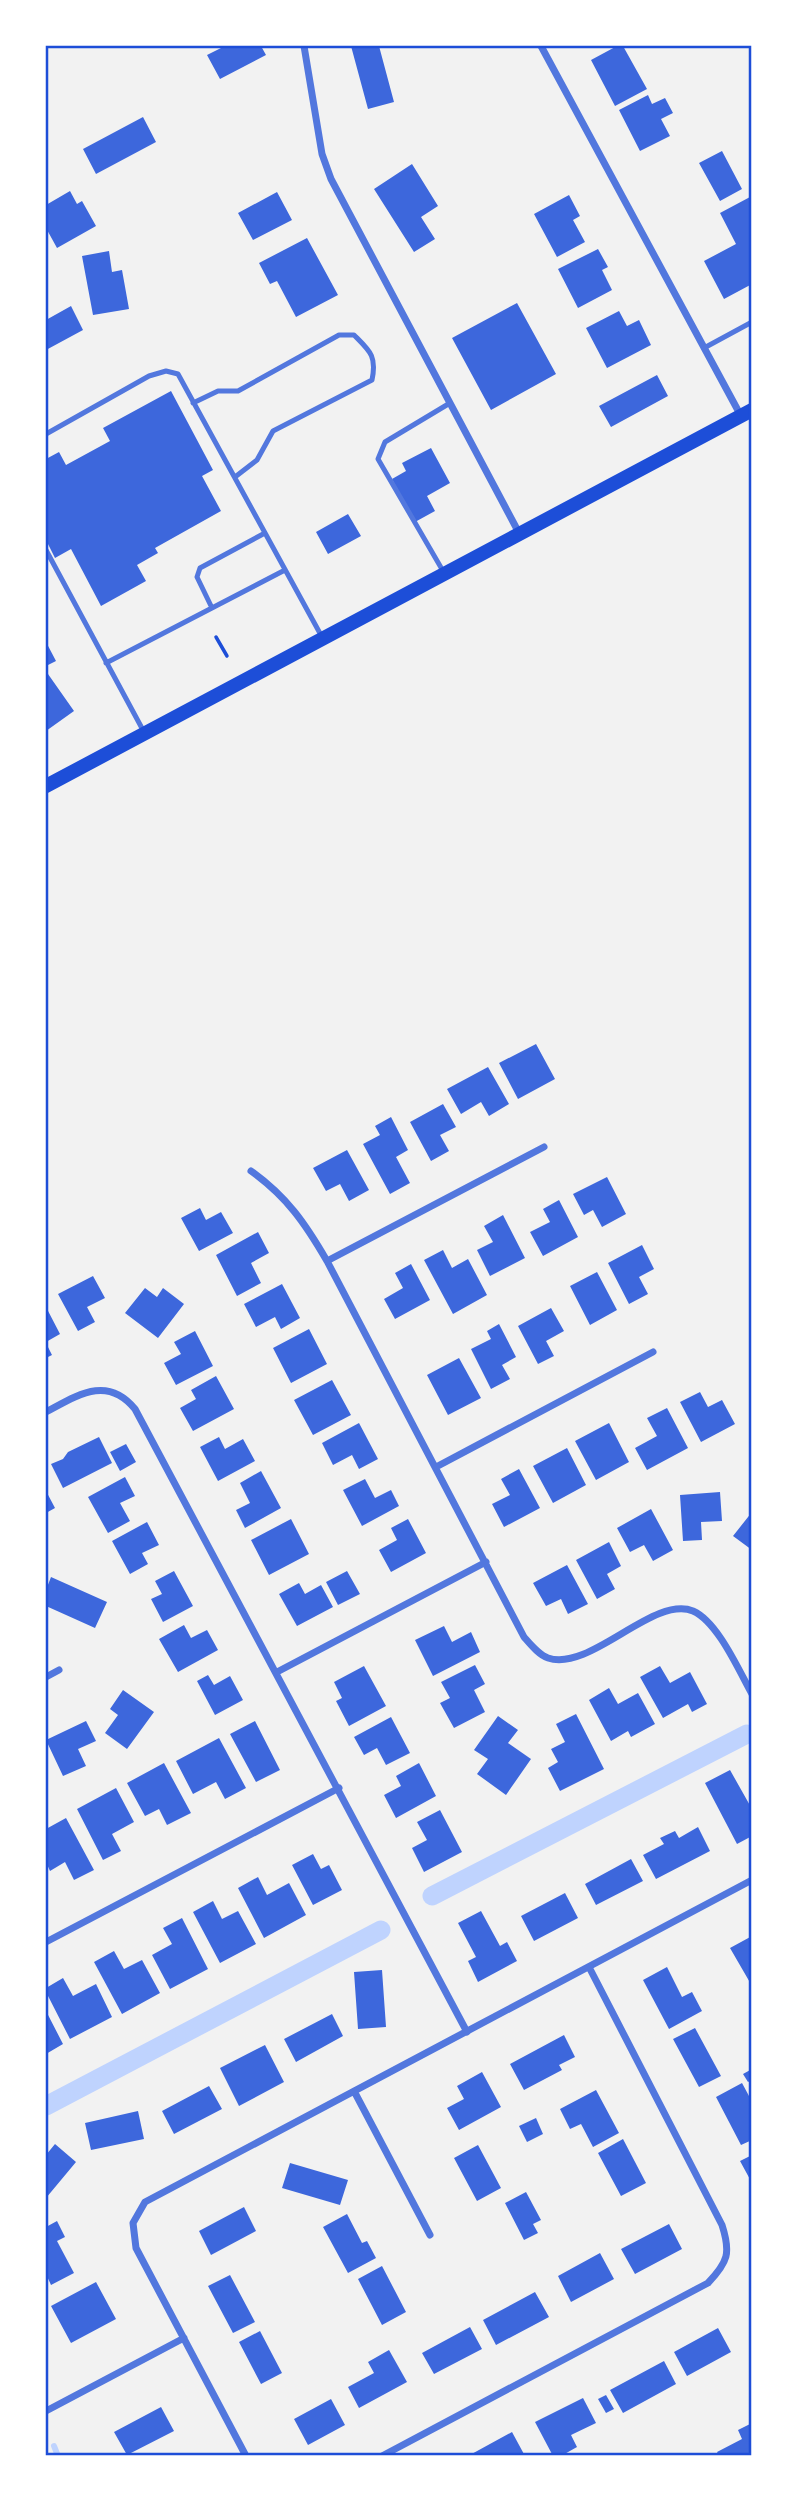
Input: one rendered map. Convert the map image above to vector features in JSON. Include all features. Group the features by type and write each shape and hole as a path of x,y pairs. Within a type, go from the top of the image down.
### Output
{"main road":[{"path":"46,786 746,413"}],"street":[{"path":"304,46 326,167 519,533"},
{"path":"541,46 704,348 746,413"},
{"path":"327,1261 544,1147"},
{"path":"251,1171 275,1188 303,1220 524,1637 535,1649 548,1658 565,1659 582,1655 659,1614 676,1610 692,1611 707,1621 717,1634 751,1694"},
{"path":"436,1467 653,1352"},
{"path":"46,1412 78,1394 97,1390 114,1391 126,1398 135,1409 467,2032"},
{"path":"277,1672 486,1562"},
{"path":"46,1677 59,1670"},
{"path":"46,1942 339,1788"},
{"path":"246,2455 136,2248 132,2222 145,2202 751,1880"},
{"path":"382,2455 708,2283 727,2257 727,2241 722,2225 589,1967"},
{"path":"354,2091 430,2235"},
{"path":"46,2411 184,2338"}],"lane":[{"path":"704,348 751,322"},
{"path":"194,403 218,391 238,391 339,335 354,335 370,352 375,364 372,380 273,432 257,460 235,477"},
{"path":"46,434 149,376 166,371 178,374 323,638"},
{"path":"444,573 378,459 385,442 450,403"},
{"path":"212,608 197,577 200,568 265,533"},
{"path":"46,550 144,733"},
{"path":"106,663 285,569"}],"path":[{"path":"216,636 227,656"}],"building":[{"path":"225,46 261,46 266,55 220,79 207,55"},
{"path":"351,46 379,46 394,102 368,109"},
{"path":"617,46 623,46 647,89 615,106 591,60"},
{"path":"648,95 652,104 665,98 673,113 661,119 670,136 640,151 619,110"},
{"path":"143,117 156,142 96,174 83,149"},
{"path":"722,151 742,189 720,201 699,163"},
{"path":"412,164 438,206 421,217 435,239 414,252 374,189"},
{"path":"70,191 77,204 82,201 96,226 57,248 46,228 46,205"},
{"path":"277,192 292,220 253,240 238,213"},
{"path":"569,195 580,216 573,220 585,242 557,257 534,214"},
{"path":"750,197 752,284 724,299 704,261 736,244 720,213"},
{"path":"307,238 338,295 296,317 277,281 270,284 259,263"},
{"path":"598,249 608,267 602,270 612,290 578,308 558,269"},
{"path":"109,251 112,272 122,270 129,309 93,315 82,256"},
{"path":"517,303 556,374 491,410 452,338"},
{"path":"71,306 83,330 46,350 46,320"},
{"path":"619,311 627,326 639,320 651,345 607,368 586,328"},
{"path":"657,375 668,396 611,427 599,406"},
{"path":"171,391 213,470 202,476 221,511 155,548 158,553 137,565 146,581 101,606 71,549 55,558 46,540 46,459 59,452 66,465 110,441 103,428"},
{"path":"431,448 450,483 427,496 435,511 415,522 392,479 406,471 402,463"},
{"path":"348,514 361,536 328,554 316,532"},
{"path":"46,642 56,661 46,666"},
{"path":"48,674 74,711 46,731 46,676"},
{"path":"536,1044 555,1079 518,1099 499,1063"},
{"path":"488,1067 509,1104 489,1116 481,1102 461,1114 447,1089"},
{"path":"443,1104 456,1127 440,1135 449,1151 431,1161 410,1122"},
{"path":"391,1117 408,1150 396,1157 410,1183 390,1194 363,1144 380,1135 375,1126"},
{"path":"347,1150 369,1190 349,1201 340,1184 326,1191 313,1168"},
{"path":"607,1177 626,1214 602,1227 593,1210 584,1215 573,1194"},
{"path":"559,1200 578,1237 543,1256 530,1232 550,1222 543,1209"},
{"path":"200,1208 206,1220 221,1212 233,1233 199,1251 181,1218"},
{"path":"503,1215 525,1258 490,1276 477,1250 493,1242 484,1226"},
{"path":"258,1232 269,1253 251,1263 261,1283 237,1296 216,1255"},
{"path":"642,1245 654,1269 639,1277 648,1294 629,1304 608,1263"},
{"path":"443,1250 452,1268 468,1259 487,1295 453,1314 424,1260"},
{"path":"411,1264 430,1300 395,1319 384,1299 403,1288 395,1273"},
{"path":"597,1272 617,1310 590,1325 570,1286"},
{"path":"93,1276 105,1298 87,1307 95,1322 78,1331 58,1294"},
{"path":"282,1284 300,1318 281,1329 275,1317 256,1327 244,1304"},
{"path":"145,1288 157,1297 163,1288 184,1304 158,1338 125,1313"},
{"path":"46,1307 60,1334 46,1342"},
{"path":"551,1308 564,1331 546,1341 554,1356 538,1364 518,1326"},
{"path":"499,1324 516,1357 502,1365 510,1379 491,1389 471,1349 491,1339 487,1331"},
{"path":"309,1329 327,1364 291,1383 273,1348"},
{"path":"195,1331 213,1366 176,1385 164,1363 181,1354 174,1342"},
{"path":"46,1343 52,1355 46,1358"},
{"path":"459,1358 481,1398 448,1415 427,1375"},
{"path":"216,1376 234,1409 193,1431 180,1408 196,1399 191,1390"},
{"path":"332,1380 351,1415 313,1435 294,1400"},
{"path":"700,1392 708,1407 722,1400 735,1424 701,1442 680,1402"},
{"path":"667,1408 688,1448 647,1470 635,1448 657,1436 647,1418"},
{"path":"359,1423 378,1459 359,1469 352,1455 333,1465 322,1443"},
{"path":"609,1423 629,1462 596,1480 575,1441"},
{"path":"99,1437 112,1463 63,1488 51,1464 63,1459 68,1452"},
{"path":"219,1437 225,1449 243,1439 255,1461 218,1481 200,1447"},
{"path":"126,1444 136,1462 120,1471 110,1452"},
{"path":"567,1448 586,1485 553,1503 533,1466"},
{"path":"519,1469 540,1508 504,1527 492,1504 510,1495 501,1479"},
{"path":"261,1471 281,1508 245,1528 236,1510 250,1503 240,1483"},
{"path":"125,1477 135,1496 120,1503 130,1521 108,1533 88,1497"},
{"path":"365,1479 375,1498 391,1490 399,1506 362,1526 343,1490"},
{"path":"46,1491 55,1508 46,1513"},
{"path":"720,1492 722,1521 701,1522 702,1540 683,1541 680,1495"},
{"path":"651,1509 673,1550 653,1561 644,1545 630,1552 617,1528"},
{"path":"752,1512 752,1550 733,1536"},
{"path":"291,1519 309,1554 269,1575 251,1540"},
{"path":"408,1519 426,1553 391,1572 379,1550 397,1540 391,1528"},
{"path":"147,1522 159,1545 142,1553 148,1564 130,1574 112,1541"},
{"path":"609,1542 621,1566 607,1574 615,1589 597,1599 576,1560"},
{"path":"567,1565 588,1604 568,1614 561,1599 546,1606 533,1583"},
{"path":"174,1571 193,1606 163,1622 151,1599 162,1594 155,1581"},
{"path":"347,1571 360,1594 338,1605 326,1582"},
{"path":"51,1577 107,1602 95,1628 46,1606 46,1590"},
{"path":"299,1583 305,1594 321,1585 333,1607 297,1626 279,1594"},
{"path":"184,1625 191,1638 207,1630 218,1650 178,1672 159,1639"},
{"path":"444,1626 452,1642 471,1632 480,1652 433,1676 415,1640"},
{"path":"475,1665 485,1684 474,1690 485,1712 454,1728 440,1703 450,1698 441,1682"},
{"path":"364,1666 386,1706 349,1726 336,1701 342,1698 334,1682"},
{"path":"660,1666 670,1683 690,1672 707,1704 692,1712 688,1704 663,1718 640,1677"},
{"path":"208,1675 214,1685 230,1676 243,1700 215,1715 197,1681"},
{"path":"609,1688 618,1704 638,1693 655,1724 631,1737 628,1731 611,1741 589,1700"},
{"path":"123,1690 154,1712 127,1749 105,1733 118,1715 110,1709"},
{"path":"576,1714 604,1769 560,1791 548,1768 558,1762 551,1749 565,1742 556,1724"},
{"path":"498,1716 518,1730 508,1743 531,1759 506,1795 477,1774 488,1759 474,1750"},
{"path":"391,1717 410,1753 386,1765 377,1748 364,1755 354,1737"},
{"path":"86,1721 96,1741 78,1749 86,1766 63,1776 46,1740"},
{"path":"255,1721 280,1770 256,1782 230,1734"},
{"path":"219,1738 246,1788 225,1799 216,1782 193,1794 176,1761"},
{"path":"164,1763 191,1813 167,1825 159,1809 145,1816 127,1783"},
{"path":"419,1763 436,1796 396,1818 384,1795 401,1786 396,1776"},
{"path":"730,1770 752,1809 752,1836 737,1844 705,1783"},
{"path":"116,1788 134,1822 112,1834 121,1851 103,1860 77,1809"},
{"path":"440,1810 462,1852 424,1872 412,1848 427,1840 417,1822"},
{"path":"66,1818 94,1870 74,1880 65,1862 50,1871 46,1862 46,1829"},
{"path":"698,1827 710,1851 656,1879 643,1855 664,1844 660,1838 675,1831 679,1838"},
{"path":"313,1854 321,1869 329,1865 342,1890 313,1905 292,1865"},
{"path":"631,1859 643,1881 596,1905 585,1884"},
{"path":"258,1877 267,1895 289,1883 306,1915 264,1938 238,1888"},
{"path":"565,1893 578,1918 534,1941 521,1916"},
{"path":"213,1901 222,1919 238,1911 256,1944 220,1963 193,1912"},
{"path":"481,1911 500,1946 507,1942 517,1961 478,1982 468,1961 476,1957 458,1923"},
{"path":"182,1918 208,1969 170,1989 152,1955 172,1944 163,1928"},
{"path":"752,1936 752,1986 730,1948"},
{"path":"114,1951 124,1969 142,1960 160,1993 122,2014 94,1962"},
{"path":"667,1967 682,1997 692,1992 702,2011 669,2029 643,1980"},
{"path":"382,1970 386,2027 358,2029 354,1972"},
{"path":"63,1978 73,1996 96,1984 112,2017 70,2039 46,1992 46,1988"},
{"path":"46,2011 63,2044 46,2054"},
{"path":"332,2014 343,2036 296,2062 284,2039"},
{"path":"695,2028 721,2076 699,2087 673,2039"},
{"path":"564,2035 575,2057 559,2065 562,2070 524,2090 510,2064"},
{"path":"265,2045 284,2082 239,2106 220,2068"},
{"path":"752,2069 752,2080 748,2082 743,2074"},
{"path":"482,2072 501,2107 459,2130 447,2108 464,2099 457,2086"},
{"path":"742,2083 749,2096 752,2095 752,2140 741,2145 716,2097"},
{"path":"209,2086 222,2109 174,2134 162,2111"},
{"path":"596,2090 619,2133 593,2147 581,2124 570,2129 560,2109"},
{"path":"138,2111 144,2139 91,2150 85,2123"},
{"path":"536,2118 543,2134 527,2142 519,2126"},
{"path":"623,2139 646,2183 621,2196 598,2153"},
{"path":"55,2144 76,2162 46,2198 46,2155"},
{"path":"478,2145 501,2188 477,2201 454,2158"},
{"path":"752,2155 752,2183 740,2161"},
{"path":"290,2163 348,2180 340,2205 282,2188"},
{"path":"526,2192 541,2220 533,2224 538,2233 524,2240 505,2203"},
{"path":"244,2207 256,2231 211,2255 199,2231"},
{"path":"347,2214 362,2243 367,2241 376,2258 348,2273 323,2227"},
{"path":"57,2221 65,2237 57,2241 74,2273 51,2285 46,2274 46,2227"},
{"path":"669,2224 682,2249 635,2274 621,2249"},
{"path":"600,2253 614,2279 571,2302 558,2276"},
{"path":"382,2266 406,2312 382,2325 358,2279"},
{"path":"230,2275 255,2322 233,2333 208,2286"},
{"path":"96,2282 116,2319 71,2343 51,2306"},
{"path":"535,2292 549,2317 496,2345 483,2320"},
{"path":"470,2327 482,2349 434,2374 422,2353"},
{"path":"718,2328 731,2352 687,2376 674,2352"},
{"path":"260,2331 282,2373 261,2384 239,2342"},
{"path":"389,2350 407,2382 359,2408 348,2387 374,2373 368,2362"},
{"path":"664,2361 676,2384 623,2413 610,2390"},
{"path":"606,2395 614,2409 606,2413 598,2399"},
{"path":"583,2398 596,2423 571,2435 577,2447 561,2456 553,2456 535,2422"},
{"path":"331,2399 345,2425 308,2445 294,2419"},
{"path":"161,2407 174,2431 127,2455 114,2432"},
{"path":"752,2423 752,2456 719,2456 717,2452 742,2439 738,2430"},
{"path":"512,2432 525,2456 468,2456"}],"waterway":[{"path":"432,1896 747,1734"},
{"path":"46,2106 381,1930"},
{"path":"54,2446 58,2456"}]}
